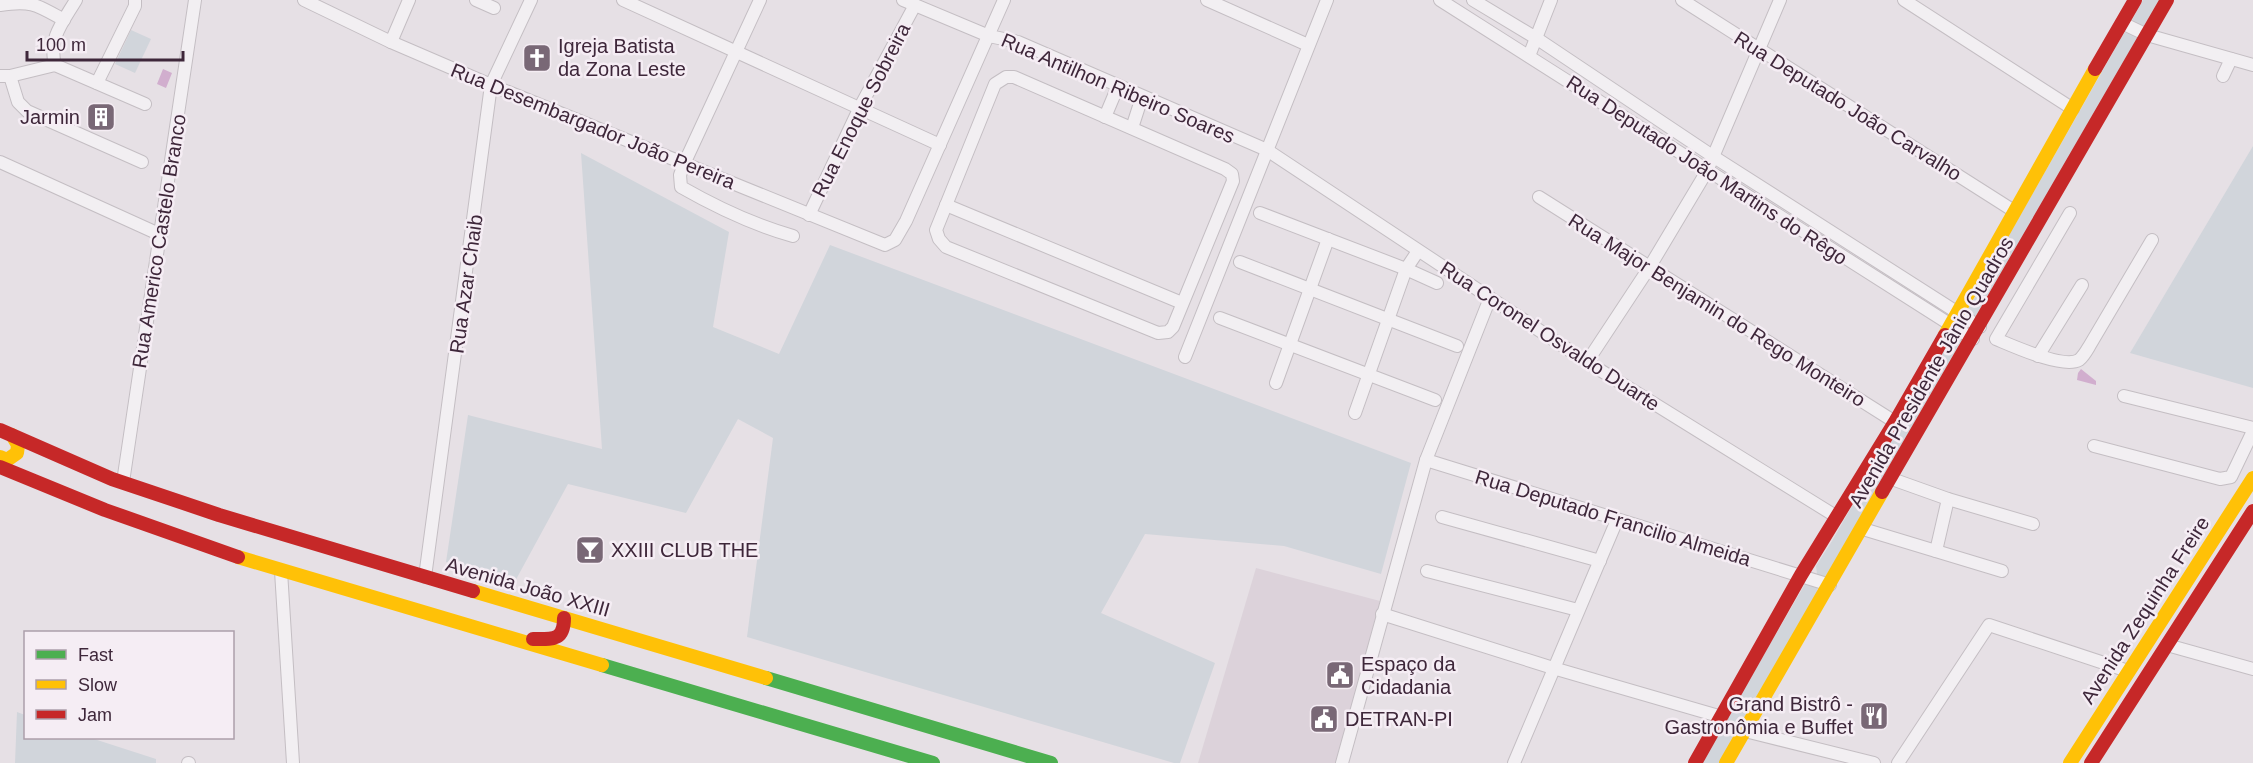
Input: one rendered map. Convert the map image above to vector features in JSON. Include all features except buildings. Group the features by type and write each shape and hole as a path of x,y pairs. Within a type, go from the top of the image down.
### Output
{"main road":[{"name":"Avenida Presidente Jânio Quadros","path":"1726,763 2167,0"},
{"name":"Avenida Presidente Jânio Quadros","path":"1695,763 1801,575 1895,422 2122,23 2132,1"},
{"name":"Avenida João XXIII","path":"6,433 118,480 219,515 1052,763"},
{"path":"0,457 7,460 17,453 18,446 6,433"},
{"path":"0,467 196,544 281,571 933,763"},
{"path":"53,489 49,472 55,467 118,480"},
{"name":"Avenida Zequinha Freire","path":"2070,763 2253,478"},
{"name":"Avenida Zequinha Freire","path":"2091,763 2253,511"},
{"path":"519,640 558,637 564,631 564,618"}],"street":[{"path":"54,65 52,46 76,0"},
{"path":"97,83 135,6 135,0"},
{"name":"Rua Americo Castelo Branco","path":"118,480 161,235 195,0"},
{"name":"Rua Desembargador João Pereira","path":"304,0 391,42 491,85 885,245 893,243 900,233 940,145"},
{"path":"391,42 409,0"},
{"path":"476,0 494,8"},
{"name":"Rua Azar Chaib","path":"425,577 491,85 531,0"},
{"path":"623,0 940,145 1004,0"},
{"path":"760,0 684,164 680,175 681,187 711,204 772,230 793,236"},
{"path":"1207,0 1308,45"},
{"path":"1185,357 1327,0"},
{"name":"Rua Deputado João Martins do Rêgo","path":"1440,0 1707,171 1976,333 2038,356 2070,362 2083,356 2152,240"},
{"name":"Rua Deputado João Martins do Rêgo","path":"1473,0 1536,38 1954,319"},
{"path":"1529,56 1551,0"},
{"name":"Rua Deputado João Carvalho","path":"1682,0 2014,211"},
{"path":"1587,362 1649,268 1707,171 1780,0"},
{"path":"1904,0 2073,109"},
{"name":"Rua Antilhon Ribeiro Soares","path":"909,2 988,36 1017,42 1267,150"},
{"name":"Rua Enoque Sobreira","path":"809,215 909,2"},
{"path":"0,5 30,3 64,20"},
{"path":"2122,23 2147,35 2253,65"},
{"path":"2202,65 2208,52"},
{"path":"2223,76 2231,59"},
{"path":"142,162 27,111 18,102 5,76 54,65 146,104"},
{"path":"1006,77 1014,77 1132,128 1232,174 1233,181 1173,327 1168,332 1158,333 946,247 939,239 936,231 995,84 1006,77"},
{"path":"1105,117 1118,86"},
{"path":"1132,128 1142,97"},
{"name":"Rua Coronel Osvaldo Duarte","path":"1267,150 1587,362 1837,517"},
{"path":"0,162 161,235"},
{"name":"Rua Major Benjamin do Rego Monteiro","path":"1539,198 1895,422"},
{"path":"946,205 1182,303"},
{"path":"1260,213 1437,283"},
{"path":"1996,339 2070,213"},
{"path":"1276,383 1328,239"},
{"path":"1355,413 1406,269 1418,251"},
{"path":"1240,262 1457,346"},
{"path":"2038,356 2082,285"},
{"path":"1342,763 1426,460 1490,298"},
{"path":"1220,318 1435,400"},
{"path":"2094,446 2220,479 2231,477 2236,470 2253,430 2124,396"},
{"name":"Rua Deputado Francilio Almeida","path":"1426,460 1830,585"},
{"path":"1892,479 1947,500 2033,524"},
{"path":"1936,551 1947,500"},
{"path":"1442,517 1600,561"},
{"path":"1514,763 1617,520"},
{"path":"1863,529 2002,571"},
{"path":"281,571 293,763"},
{"path":"1427,571 1578,610"},
{"path":"1382,614 1553,668 1722,717"},
{"path":"1899,763 1989,625 2128,671"},
{"path":"2167,645 2253,669"},
{"path":"1745,731 1874,763"}],"shaded area":[{"path":"2143,0 2162,0 2144,28 2132,20"},
{"path":"131,30 151,39 135,73 115,64"},
{"path":"2129,32 2136,36 2138,41 1976,318 1966,311 2124,33"},
{"path":"163,69 172,73 166,88 157,84"},
{"path":"2253,146 2253,388 2130,353"},
{"path":"581,153 729,232 713,327 779,354 830,245 1411,463 1381,574 1284,546 1145,534 1101,613 1215,663 1180,763 1174,763 747,637 773,438 738,419 686,513 568,484 513,585 446,562 468,415 602,449"},
{"path":"1951,333 1963,341 1827,576 1822,577 1817,574 1816,566"},
{"path":"2081,369 2096,381 2096,385 2077,380"},
{"path":"1256,568 1380,601 1336,763 1198,763"},
{"path":"1805,584 1817,586 1818,592 1720,763 1701,763"},
{"path":"17,712 24,715 24,739 94,739 156,759 156,763 15,763"}],"traffic: fast":[{"path":"602,665 933,763"},
{"path":"766,678 1051,763"}],"traffic: slow":[{"path":"1945,335 2095,69"},
{"path":"0,457 7,460 17,453 18,445 12,435"},
{"path":"2070,763 2253,478"},
{"path":"1726,763 1882,492"},
{"path":"238,557 602,665"},
{"path":"473,591 766,678"}],"traffic: jam":[{"path":"2095,69 2135,0"},
{"path":"1882,492 2167,0"},
{"path":"1695,763 1801,575 1895,422 1945,335"},
{"path":"0,430 112,479 219,515 473,591"},
{"path":"0,467 105,510 238,557"},
{"path":"2091,763 2253,511"},
{"path":"533,639 546,639 559,635 564,618"}],"place":[{"name":"Igreja Batista da Zona Leste","path":"537,58"},
{"name":"Jarmin","path":"101,117"},
{"name":"XXIII CLUB THE","path":"590,550"},
{"name":"Espaço da Cidadania","path":"1340,675"},
{"name":"Grand Bistrô - Gastronômia e Buffet","path":"1874,716"},
{"name":"DETRAN-PI","path":"1324,719"}]}
